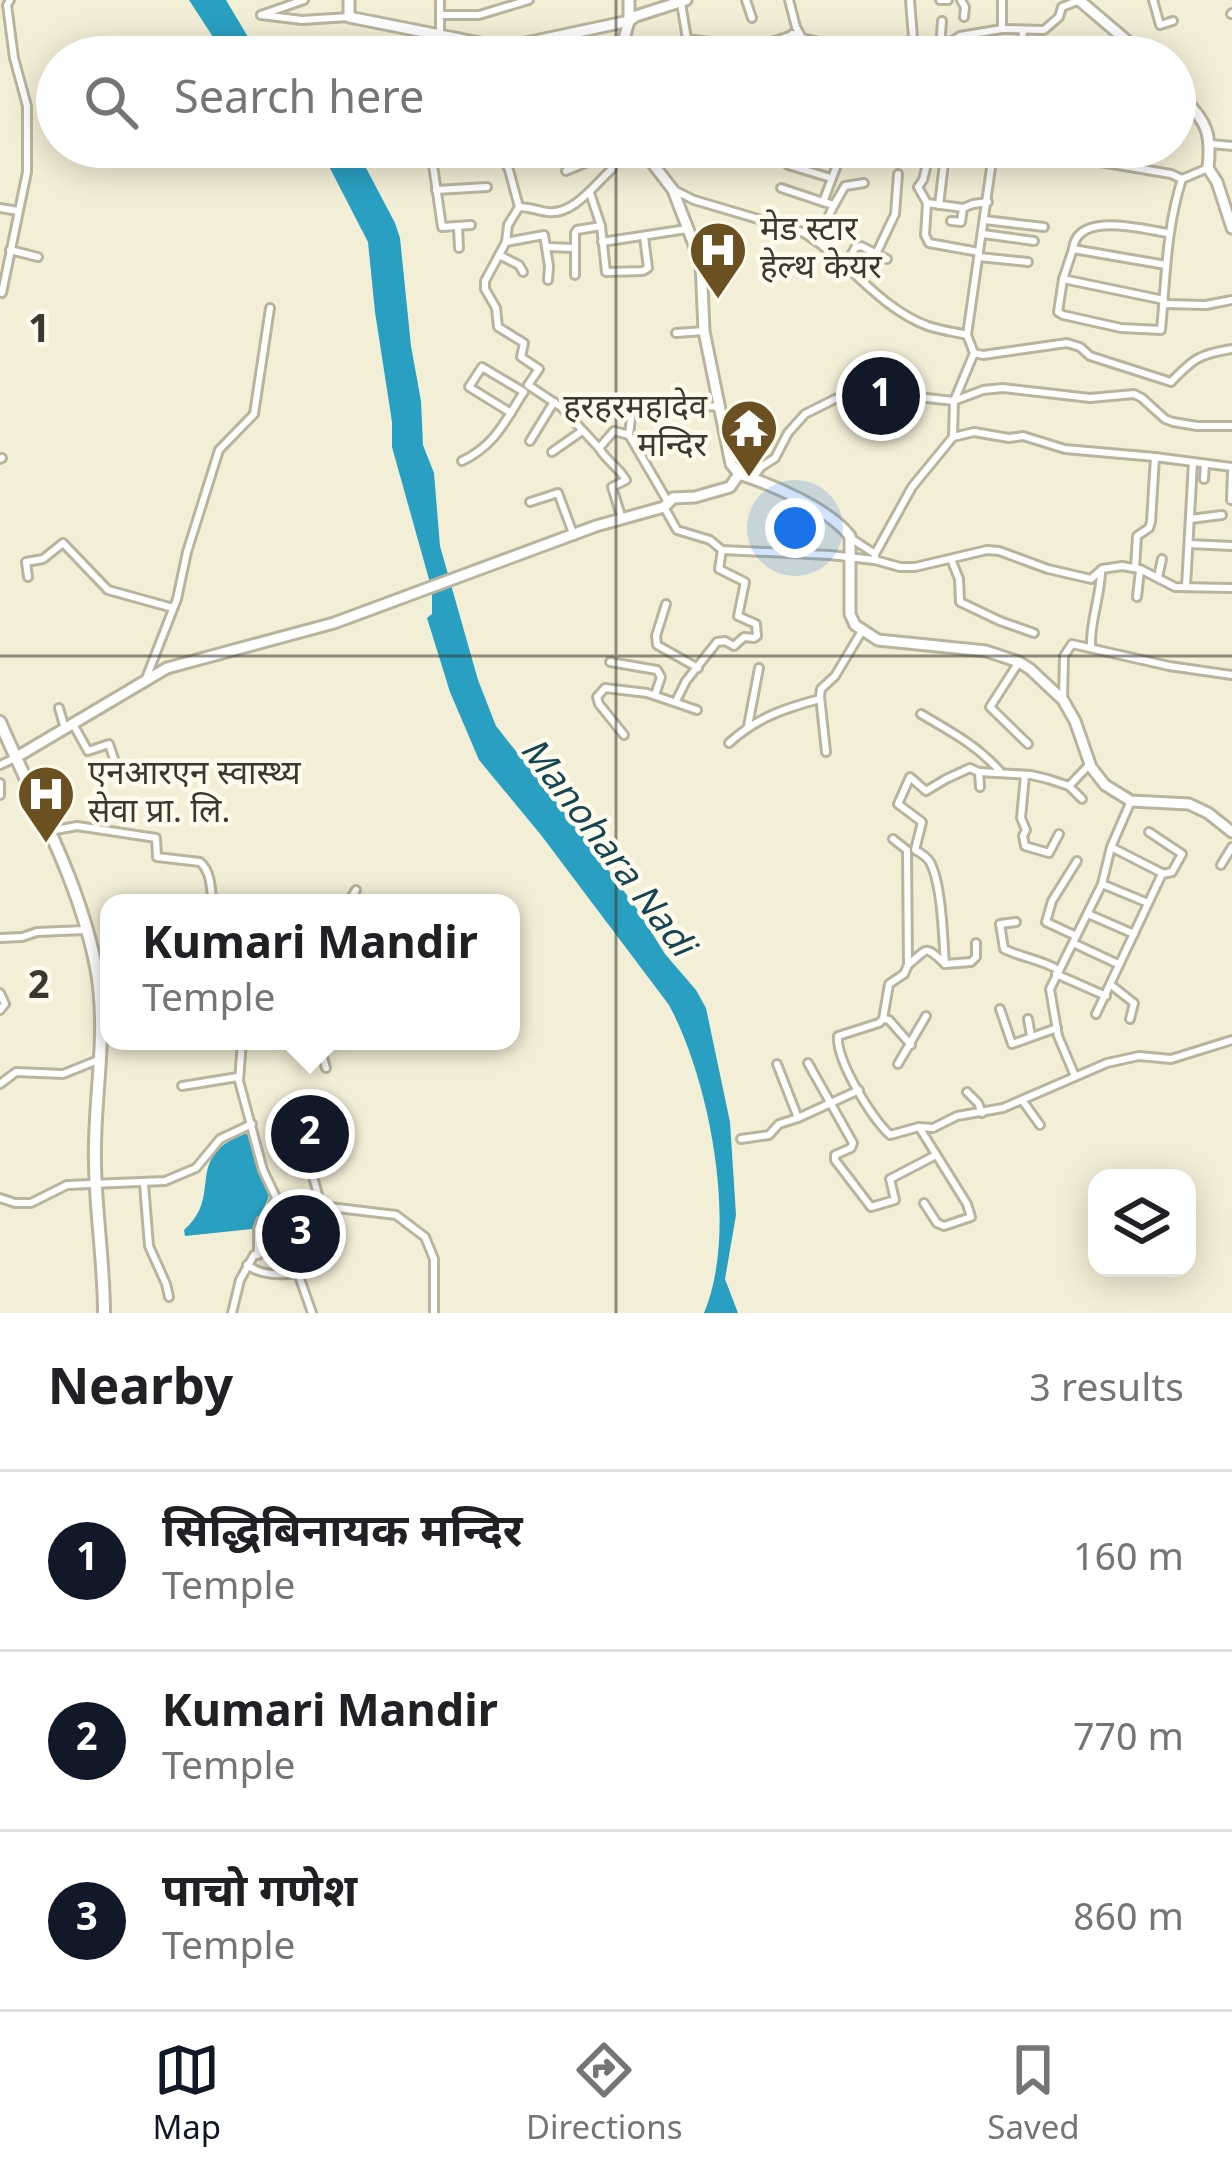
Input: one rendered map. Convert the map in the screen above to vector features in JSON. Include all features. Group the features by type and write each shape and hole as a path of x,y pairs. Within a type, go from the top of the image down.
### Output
{"main road":[{"path":"0,722 50,831 85,930 100,999"},
{"path":"101,1050 94,1162 104,1313"}],"street":[{"path":"349,0 349,16"},
{"path":"440,0 440,35"},
{"path":"441,15 479,15 529,0"},
{"path":"625,36 628,0"},
{"path":"746,0 752,17"},
{"path":"789,0 795,34"},
{"path":"910,0 915,36"},
{"path":"961,0 964,17"},
{"path":"1002,0 1002,29"},
{"path":"960,36 1048,28 1062,7 1079,0 1121,36"},
{"path":"1153,0 1160,25 1173,21"},
{"path":"302,20 299,1 261,15 302,20 349,16 449,36"},
{"path":"558,36 629,21 675,2 686,36"},
{"path":"2,293 27,172 27,106 6,3"},
{"path":"941,36 942,21"},
{"path":"1023,31 1023,36"},
{"path":"789,36 798,36"},
{"path":"0,50 14,58"},
{"path":"1196,113 1212,144 1208,168 1232,228"},
{"path":"1212,144 1232,146"},
{"path":"434,168 442,227 471,225"},
{"path":"462,461 492,441 539,369 521,357 524,343 500,331 496,308 485,289 519,207 508,168"},
{"path":"566,171 573,168"},
{"path":"656,168 673,190 701,263 704,331 731,464 739,474 825,513 875,557 899,567 987,550 1074,576 1090,579 1101,573"},
{"path":"798,168 831,178"},
{"path":"823,202 835,168"},
{"path":"926,168 918,187 927,203 925,235 929,242 1028,262"},
{"path":"939,205 943,168"},
{"path":"875,557 912,487 953,436 954,400 974,353 967,335 992,168"},
{"path":"1135,168 1182,179 1208,168"},
{"path":"519,207 559,211 590,193 612,169"},
{"path":"876,254 895,214 898,174"},
{"path":"1168,233 1103,224 1078,232 1058,312 1121,328 1161,330 1168,233 1182,179"},
{"path":"817,241 845,186 864,183"},
{"path":"436,190 487,187"},
{"path":"781,188 834,205"},
{"path":"673,190 790,227 817,241 890,304 926,326 967,335"},
{"path":"590,193 601,226 606,272 643,271 648,264 644,236"},
{"path":"0,194 1,208 18,211"},
{"path":"927,203 963,208 988,202"},
{"path":"951,221 961,222 963,208"},
{"path":"985,220 1044,227"},
{"path":"575,275 577,230 601,226"},
{"path":"458,227 460,248"},
{"path":"602,242 687,229"},
{"path":"983,234 1034,241"},
{"path":"506,242 545,237 548,280"},
{"path":"846,266 861,246 887,259"},
{"path":"547,247 574,248"},
{"path":"1073,249 1166,265"},
{"path":"10,250 38,257"},
{"path":"499,255 523,272"},
{"path":"1064,279 1164,302 1206,305 1232,300"},
{"path":"145,681 173,608 219,450 254,414 270,308"},
{"path":"676,333 704,331"},
{"path":"974,353 1061,342 1171,382 1189,361 1232,349"},
{"path":"512,413 469,387 478,369 554,402 612,467 620,469 626,480 612,487 622,519"},
{"path":"753,478 775,458 797,420 817,406 881,392 954,400 1003,388 1090,398 1134,394 1174,422 1232,426"},
{"path":"720,407 633,401 629,435 677,530 710,540 722,550 875,557"},
{"path":"530,441 554,402"},
{"path":"552,452 582,431"},
{"path":"599,448 614,431 629,435"},
{"path":"953,436 1023,436 1065,449 1232,470 1231,500"},
{"path":"1137,597 1137,536 1149,528 1156,508 1155,457"},
{"path":"1186,587 1193,462"},
{"path":"1204,479 1205,464"},
{"path":"0,765 175,665 294,635 673,498 730,487 739,474"},
{"path":"530,502 558,493 574,536"},
{"path":"1190,519 1222,515"},
{"path":"850,536 850,614 855,626 878,640 986,652 1019,662 1063,700 1090,764 1105,785 1131,801 1189,804 1232,832"},
{"path":"28,577 26,562 43,559 63,543 108,590 173,608"},
{"path":"1189,544 1232,546"},
{"path":"676,701 717,642 734,646 744,637 754,638 758,631 756,624 738,616 745,582 719,569 722,550"},
{"path":"951,559 959,579 960,602 1034,633"},
{"path":"1158,577 1163,565"},
{"path":"1091,647 1102,569 1138,568 1175,587 1232,588"},
{"path":"666,604 657,644 698,668"},
{"path":"826,752 821,689 835,676 862,631"},
{"path":"1063,700 1064,656 1072,644 1232,675"},
{"path":"610,662 657,670 661,677 656,695"},
{"path":"1019,662 990,707 1028,744"},
{"path":"748,727 759,668"},
{"path":"624,735 599,704 597,697 605,688 656,695 697,710"},
{"path":"729,742 748,727 820,699"},
{"path":"59,708 88,751 109,744 116,765"},
{"path":"921,714 964,738 1001,773"},
{"path":"1069,786 1090,764"},
{"path":"883,1019 889,984 908,965 911,850 922,822 898,804 910,777 926,791 970,768 1025,775 1069,786 1082,799"},
{"path":"979,772 980,787"},
{"path":"1025,775 1021,818 1025,846 1049,853 1059,834"},
{"path":"0,783 0,795"},
{"path":"1075,1076 1050,993 1102,884 1131,801"},
{"path":"50,831 77,826 156,838 157,857 204,865 212,894"},
{"path":"1112,848 1162,874 1172,872 1182,854 1149,832"},
{"path":"893,839 927,858 931,867 945,964"},
{"path":"1221,865 1232,847"},
{"path":"1077,861 1060,886 1046,922 1120,964"},
{"path":"1096,1014 1162,874"},
{"path":"1102,884 1148,903"},
{"path":"353,894 356,890"},
{"path":"1087,914 1134,934"},
{"path":"1016,922 1000,924 1004,949 1041,959 1106,996"},
{"path":"0,938 85,930"},
{"path":"908,965 925,950 945,964 971,962 976,958 976,943"},
{"path":"1112,985 1134,1004 1130,1019"},
{"path":"0,993 4,1004 0,1010"},
{"path":"991,1017 1001,1012 1012,1044 1057,1028"},
{"path":"898,1064 926,1016"},
{"path":"911,1045 883,1019 838,1036 837,1046 886,1134 933,1128 956,1116 1022,1100 1107,1063 1139,1056 1171,1059 1232,1040"},
{"path":"1028,1019 1031,1036"},
{"path":"241,1050 238,1077 263,1170 294,1235 298,1273 312,1313"},
{"path":"322,1050 326,1068"},
{"path":"0,1084 16,1072 63,1074 101,1058"},
{"path":"808,1063 853,1143 835,1155 835,1160 871,1208 895,1200 890,1179 936,1155"},
{"path":"777,1064 798,1118"},
{"path":"182,1086 238,1077"},
{"path":"741,1139 769,1135 779,1124 859,1090"},
{"path":"967,1092 982,1112"},
{"path":"1022,1100 1040,1125"},
{"path":"0,1198 31,1203 68,1184 165,1181 196,1168 220,1139 252,1124"},
{"path":"919,1127 971,1217 944,1226 924,1203"},
{"path":"308,1136 321,1207 396,1214 429,1242 434,1259 434,1313"},
{"path":"144,1184 149,1246 169,1297"},
{"path":"232,1313 240,1280 254,1255 258,1256 258,1229 274,1197"},
{"path":"247,1265 273,1275 298,1273"}],"water":[{"path":"189,0 226,0 247,36 212,36"},
{"path":"330,168 366,168 400,238 423,445 434,473 440,546 496,726 588,842 706,1008 730,1122 736,1215 725,1279 738,1313 704,1313 714,1279 719,1200 707,1114 684,1037 669,1005 479,760 450,692 427,618 432,614 432,590 392,447 368,242"},
{"path":"241,1134 250,1138 256,1166 269,1190 252,1229 185,1236 184,1230 200,1209 211,1160"}],"place":[{"name":"मेड स्टार हेल्थ केयर","path":"718,301"},
{"name":"सिद्धिबिनायक मन्दिर","path":"881,396"},
{"name":"हरहरमहादेव मन्दिर","path":"749,479"},
{"name":"एनआरएन स्वास्थ्य सेवा प्रा. लि.","path":"46,845"},
{"name":"Kumari Mandir","path":"310,1134"},
{"name":"पाचो गणेश","path":"301,1234"}],"water label":[{"name":"Manohara Nadi","path":"605,849"}]}
